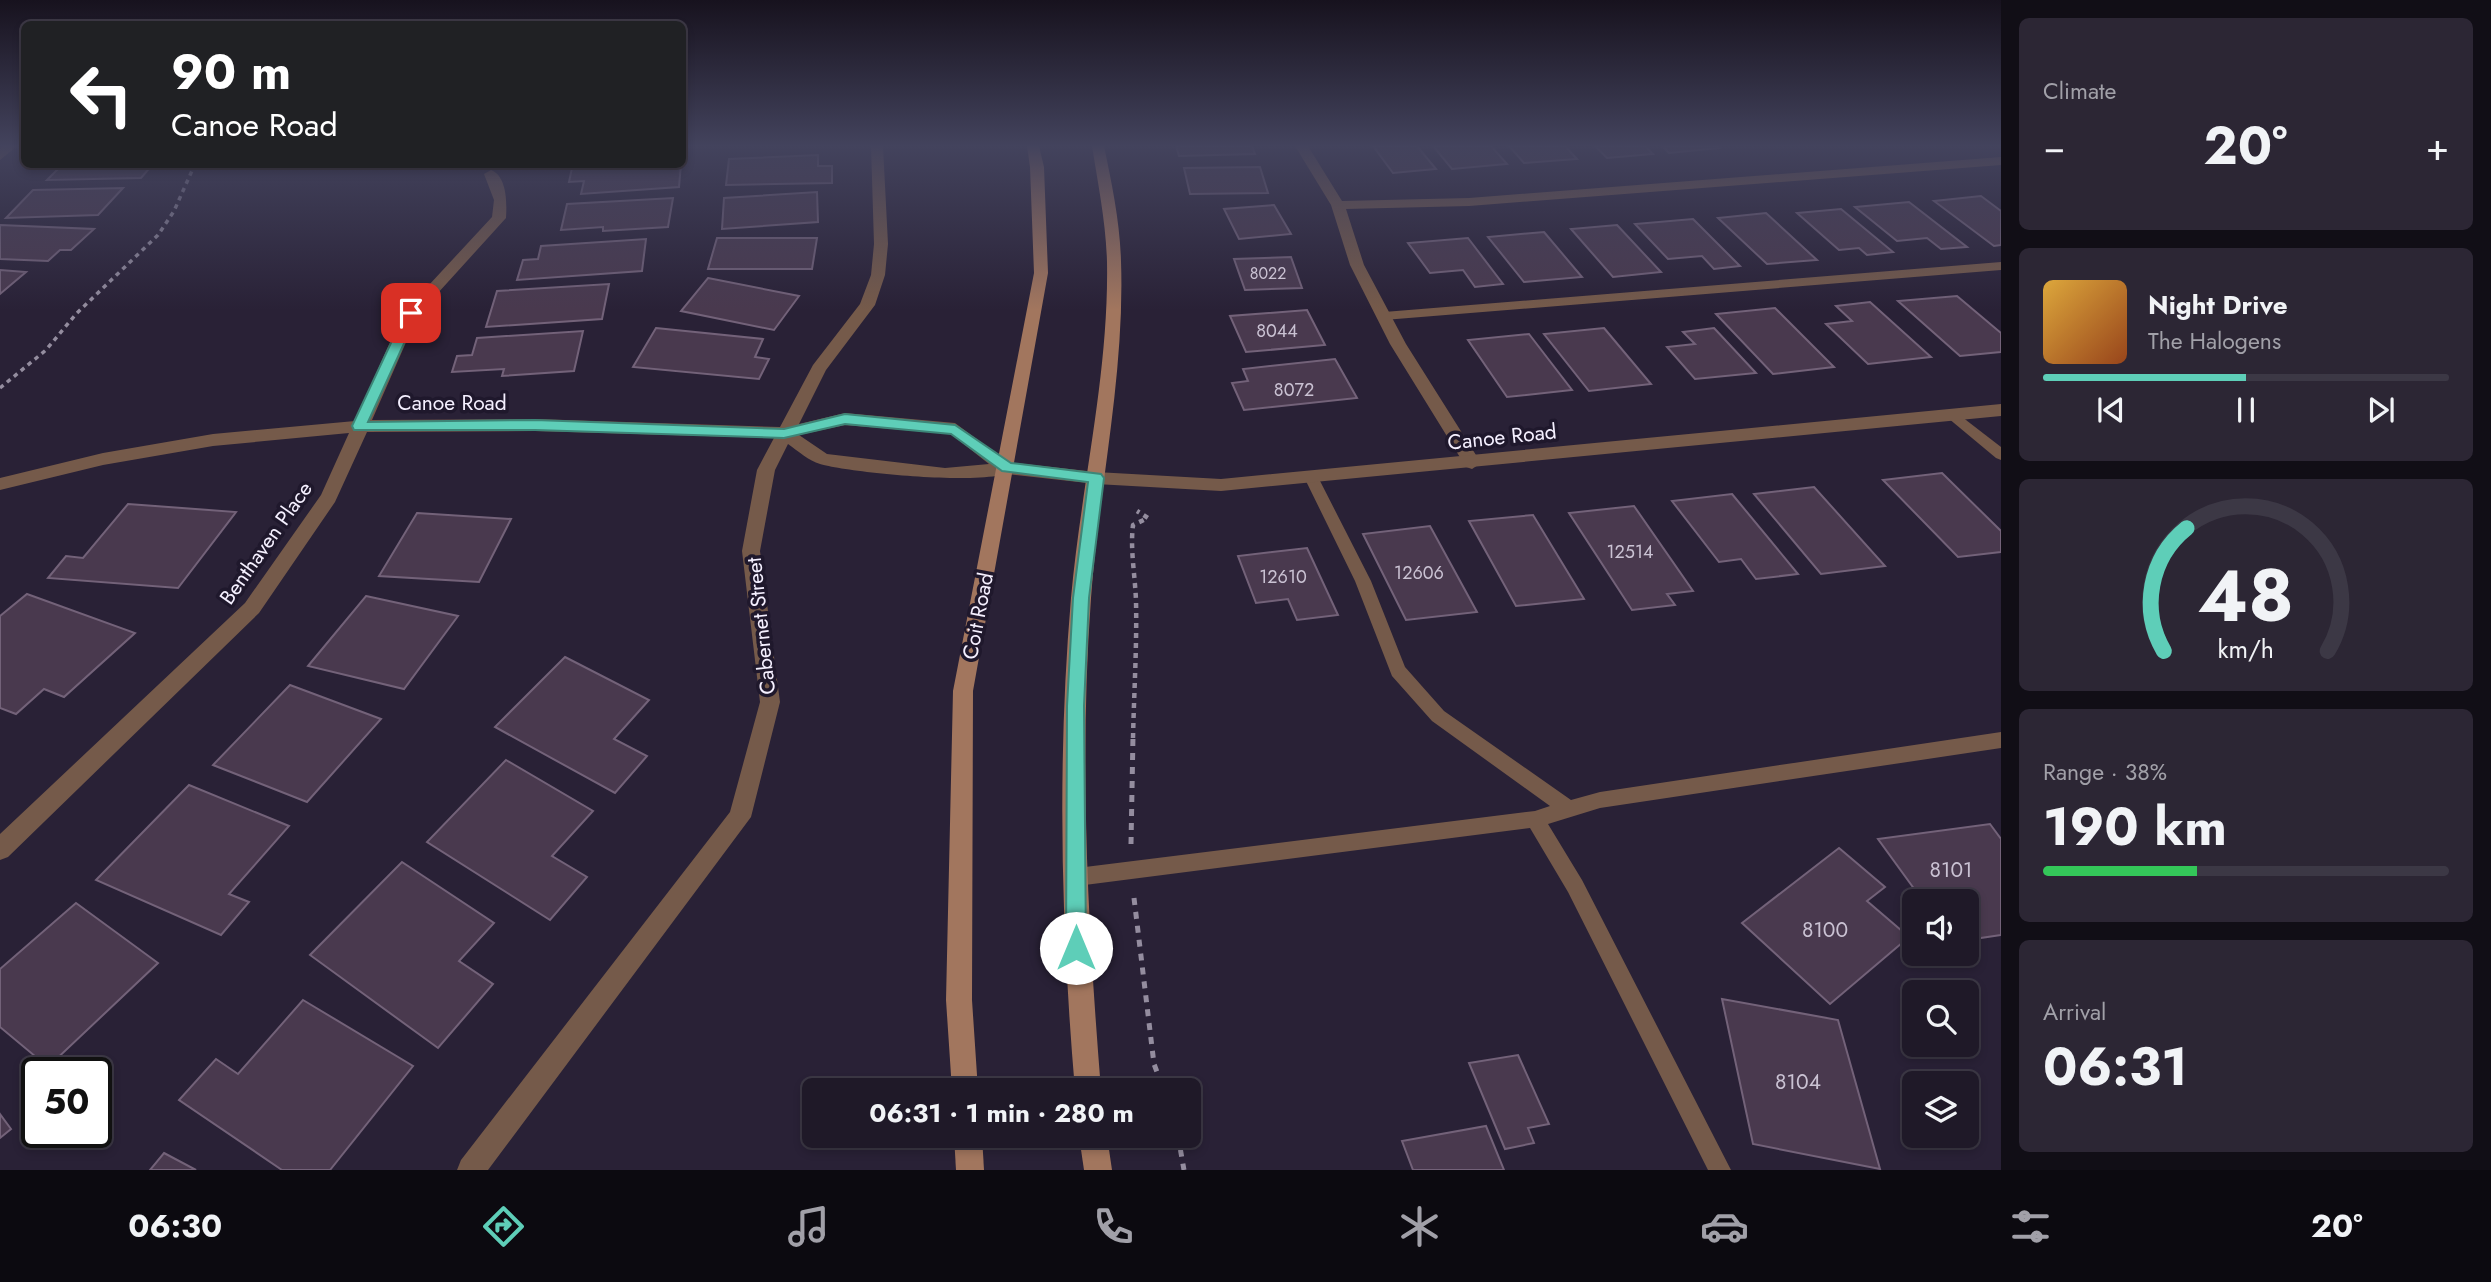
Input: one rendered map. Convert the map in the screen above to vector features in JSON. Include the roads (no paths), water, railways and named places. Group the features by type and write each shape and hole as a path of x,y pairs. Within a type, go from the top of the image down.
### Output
{"main road":[{"name":"Coit Road","path":"964,1078 959,1000 963,691 1007,468 1041,273 1038,201"},
{"path":"1087,1078 1076,948 1075,706 1081,598 1106,414 1114,259 1106,201"},
{"path":"969,1148 970,1170"},
{"path":"1095,1148 1098,1170"}],"street":[{"name":"Benthaven Place","path":"0,849 252,608 329,497 411,313 499,218 501,201"},
{"name":"Cabernet Street","path":"471,1170 740,817 770,702 751,551 766,470 819,369 867,305 878,275 881,244 879,201"},
{"path":"1335,201 1357,265 1384,316 1472,463"},
{"path":"1338,205 1487,201"},
{"name":"Canoe Road","path":"784,433 823,459 945,474 1007,468 1096,478 1220,485 1472,463 2001,410"},
{"name":"Canoe Road","path":"0,484 103,460 213,440 359,426 535,425 784,433 845,419 955,429 1007,468"}],"lane":[{"path":"1384,316 1615,300 2001,266"},
{"path":"1953,415 2001,455"},
{"path":"1311,477 1363,581 1398,671 1437,716 1569,809"},
{"path":"1077,877 1535,819 1600,800 2001,740"},
{"path":"1535,819 1575,886 1720,1170"}]}
